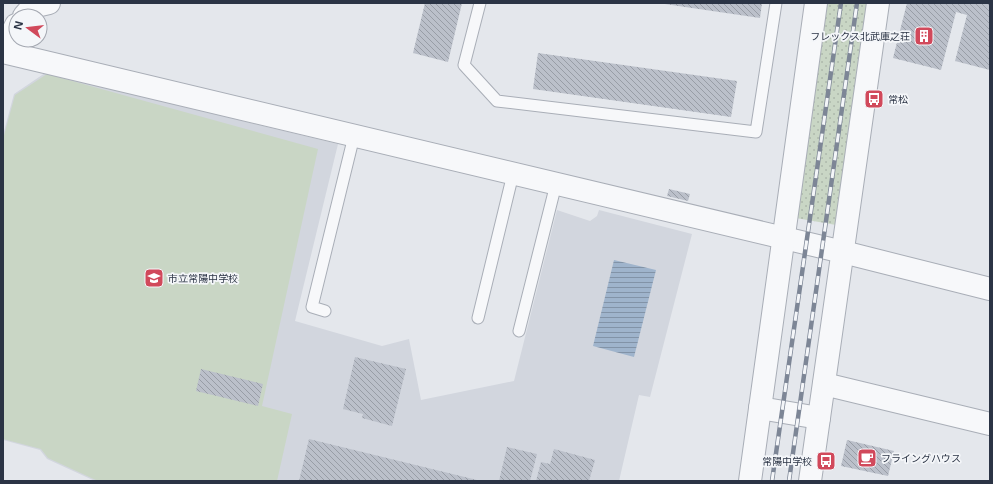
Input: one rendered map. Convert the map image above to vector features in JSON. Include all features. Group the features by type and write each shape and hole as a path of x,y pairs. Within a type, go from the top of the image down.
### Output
{"street":[{"path":"31,8 49,3"},
{"path":"750,481 816,3"},
{"path":"810,481 878,3"},
{"path":"8,42 3,52 843,252 990,289"},
{"path":"824,384 990,424"},
{"path":"760,408 819,418"}],"lane":[{"path":"480,3 464,65 497,101 756,132 776,3"},
{"path":"325,311 312,307 354,136"},
{"path":"478,318 513,174"},
{"path":"519,331 556,184"}],"shaded area":[{"name":"市立常陽中学校","path":"45,73 338,144 295,321 382,346 409,339 421,400 514,381 557,210 590,221 597,216 599,210 692,234 650,397 639,395 619,481 95,481 47,459 40,450 3,440 3,135 14,94"}],"green space":[{"path":"820,3 874,3 842,226 790,217"},
{"name":"市立常陽中学校","path":"47,74 318,149 262,406 292,414 277,481 98,481 48,458 41,449 3,439 3,139 15,95"}],"water":[{"path":"614,260 656,270 634,357 593,346"}],"building":[{"path":"425,3 462,3 448,62 413,53"},
{"path":"658,3 762,3 760,18"},
{"name":"フレックス北武庫之荘","path":"907,3 990,3 990,70 955,61 967,15 956,12 941,70 893,58"},
{"path":"538,53 737,81 731,117 533,89"},
{"path":"669,189 690,194 688,201 667,196"},
{"path":"355,357 406,369 392,426 362,418 363,414 343,409"},
{"path":"201,369 263,384 258,406 196,391"},
{"path":"309,439 477,480 477,481 299,481"},
{"name":"フライングハウス","path":"847,440 894,451 888,476 841,466"},
{"path":"507,447 537,454 530,481 499,481"},
{"path":"554,449 595,460 589,481 536,481 541,462 550,464"}],"railway":[{"path":"772,481 841,3"},
{"path":"789,481 857,3"}],"place":[{"name":"フレックス北武庫之荘","path":"924,36"},
{"name":"常松","path":"874,99"},
{"name":"市立常陽中学校","path":"154,278"},
{"name":"フライングハウス","path":"867,458"},
{"name":"常陽中学校","path":"826,461"}]}
